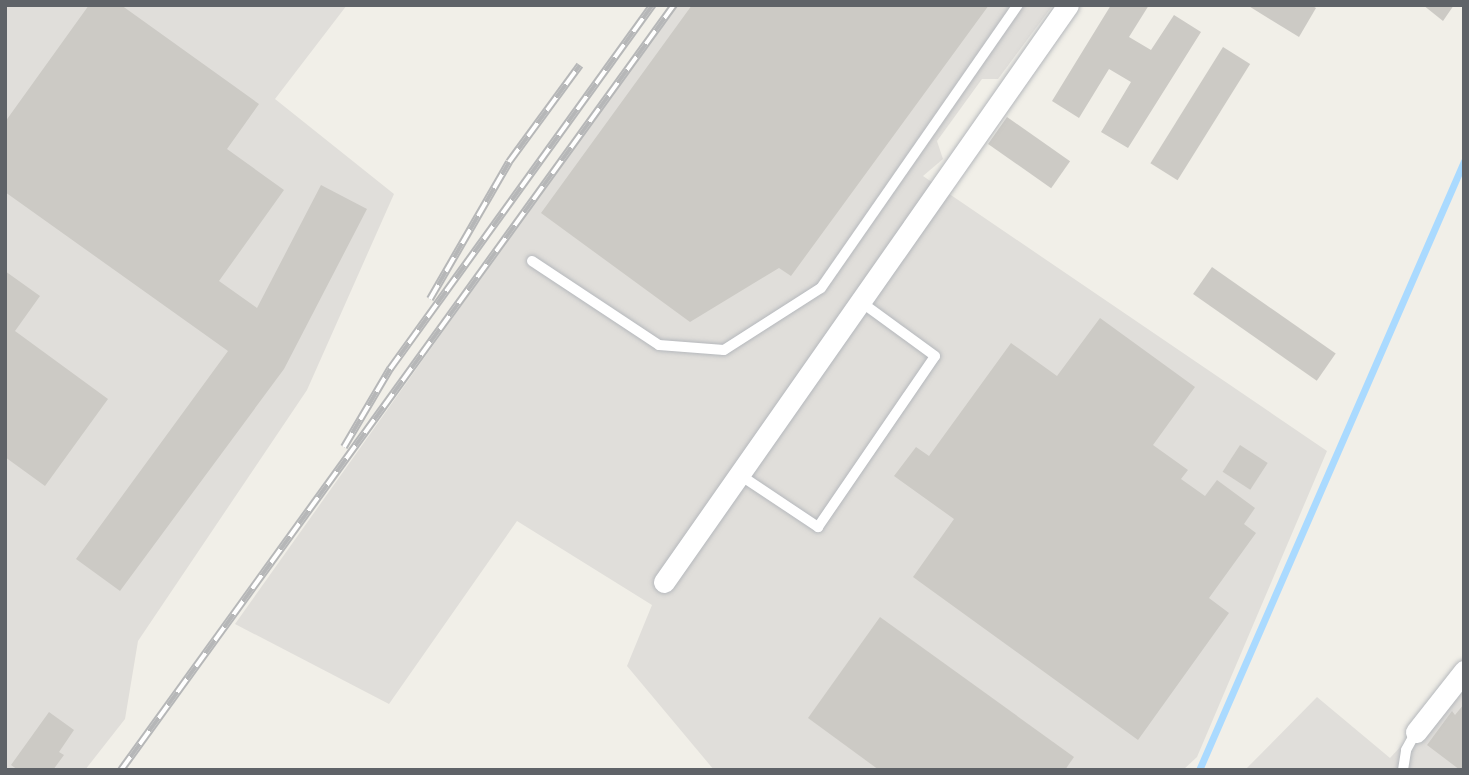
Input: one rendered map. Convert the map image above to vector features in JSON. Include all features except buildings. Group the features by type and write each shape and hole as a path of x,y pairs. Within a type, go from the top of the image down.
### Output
{"street":[{"path":"664,582 1068,5"},
{"path":"1416,732 1464,671"}],"lane":[{"path":"532,261 659,345 724,350 821,288 1018,5"},
{"path":"740,475 818,527 935,356 861,302"},
{"path":"1403,770 1406,750 1416,732"}],"shaded area":[{"path":"5,5 347,5 275,99 394,194 307,390 138,641 125,719 85,770 5,770"},
{"path":"675,5 1053,5 998,79 982,79 937,141 943,159 923,176 1327,451 1197,757 1183,770 714,770 627,666 652,605 517,521 389,704 235,624"},
{"path":"1464,678 1464,770 1245,770 1317,697 1390,758"}],"waterway":[{"path":"1199,770 1464,161"}],"railway":[{"path":"344,447 390,369 653,5"},
{"path":"121,770 674,5"},
{"path":"430,299 509,162 580,65"}]}
